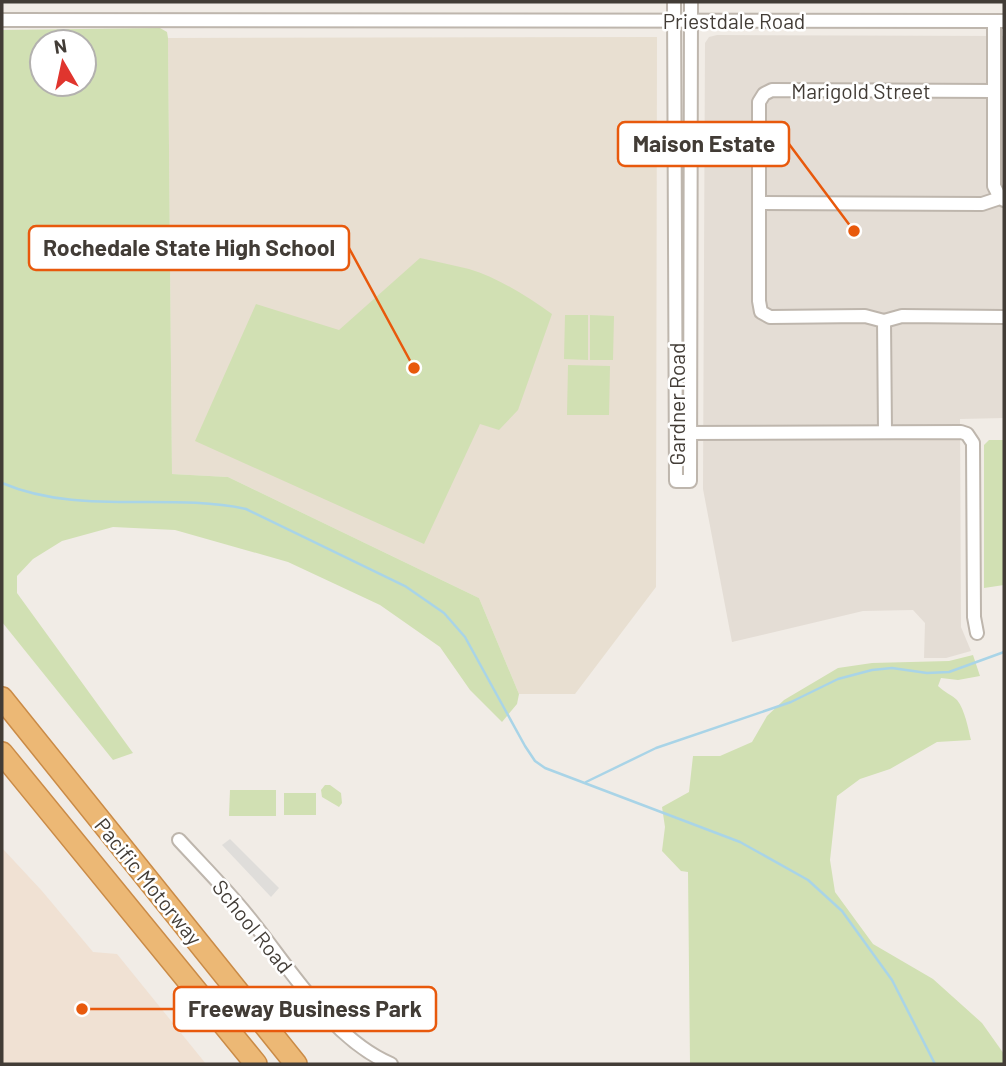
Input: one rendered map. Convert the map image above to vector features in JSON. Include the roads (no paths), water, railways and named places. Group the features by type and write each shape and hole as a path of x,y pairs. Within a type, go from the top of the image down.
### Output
{"highway":[{"name":"Pacific Motorway","path":"2,698 296,1064"},
{"name":"Pacific Motorway","path":"2,753 256,1064"}],"street":[{"name":"Gardner Road","path":"674,2 683,433"},
{"name":"Gardner Road","path":"683,433 693,20 691,2"},
{"name":"Priestdale Road","path":"2,20 999,21"},
{"path":"759,203 982,204 1002,199 994,187 994,91 999,21"},
{"name":"Marigold Street","path":"884,321 865,316 770,317 761,312 759,102 764,94 772,90 994,91"},
{"path":"885,432 884,321 902,316 1004,317"},
{"path":"683,433 967,434 973,443 974,617 977,633"},
{"name":"School Road","path":"179,840 246,914 324,1013 363,1047 391,1064"}],"waterway":[{"path":"2,483 61,499 185,502 246,509 405,586 444,613 465,637 535,761 545,768 740,842 808,880 842,911 892,980 935,1064"},
{"path":"586,782 656,748 791,702 838,679 892,668 927,673 949,672 1004,652"}],"place":[{"name":"Maison Estate","path":"854,231"},
{"name":"Rochedale State High School","path":"414,368"},
{"name":"Freeway Business Park","path":"82,1009"}]}
